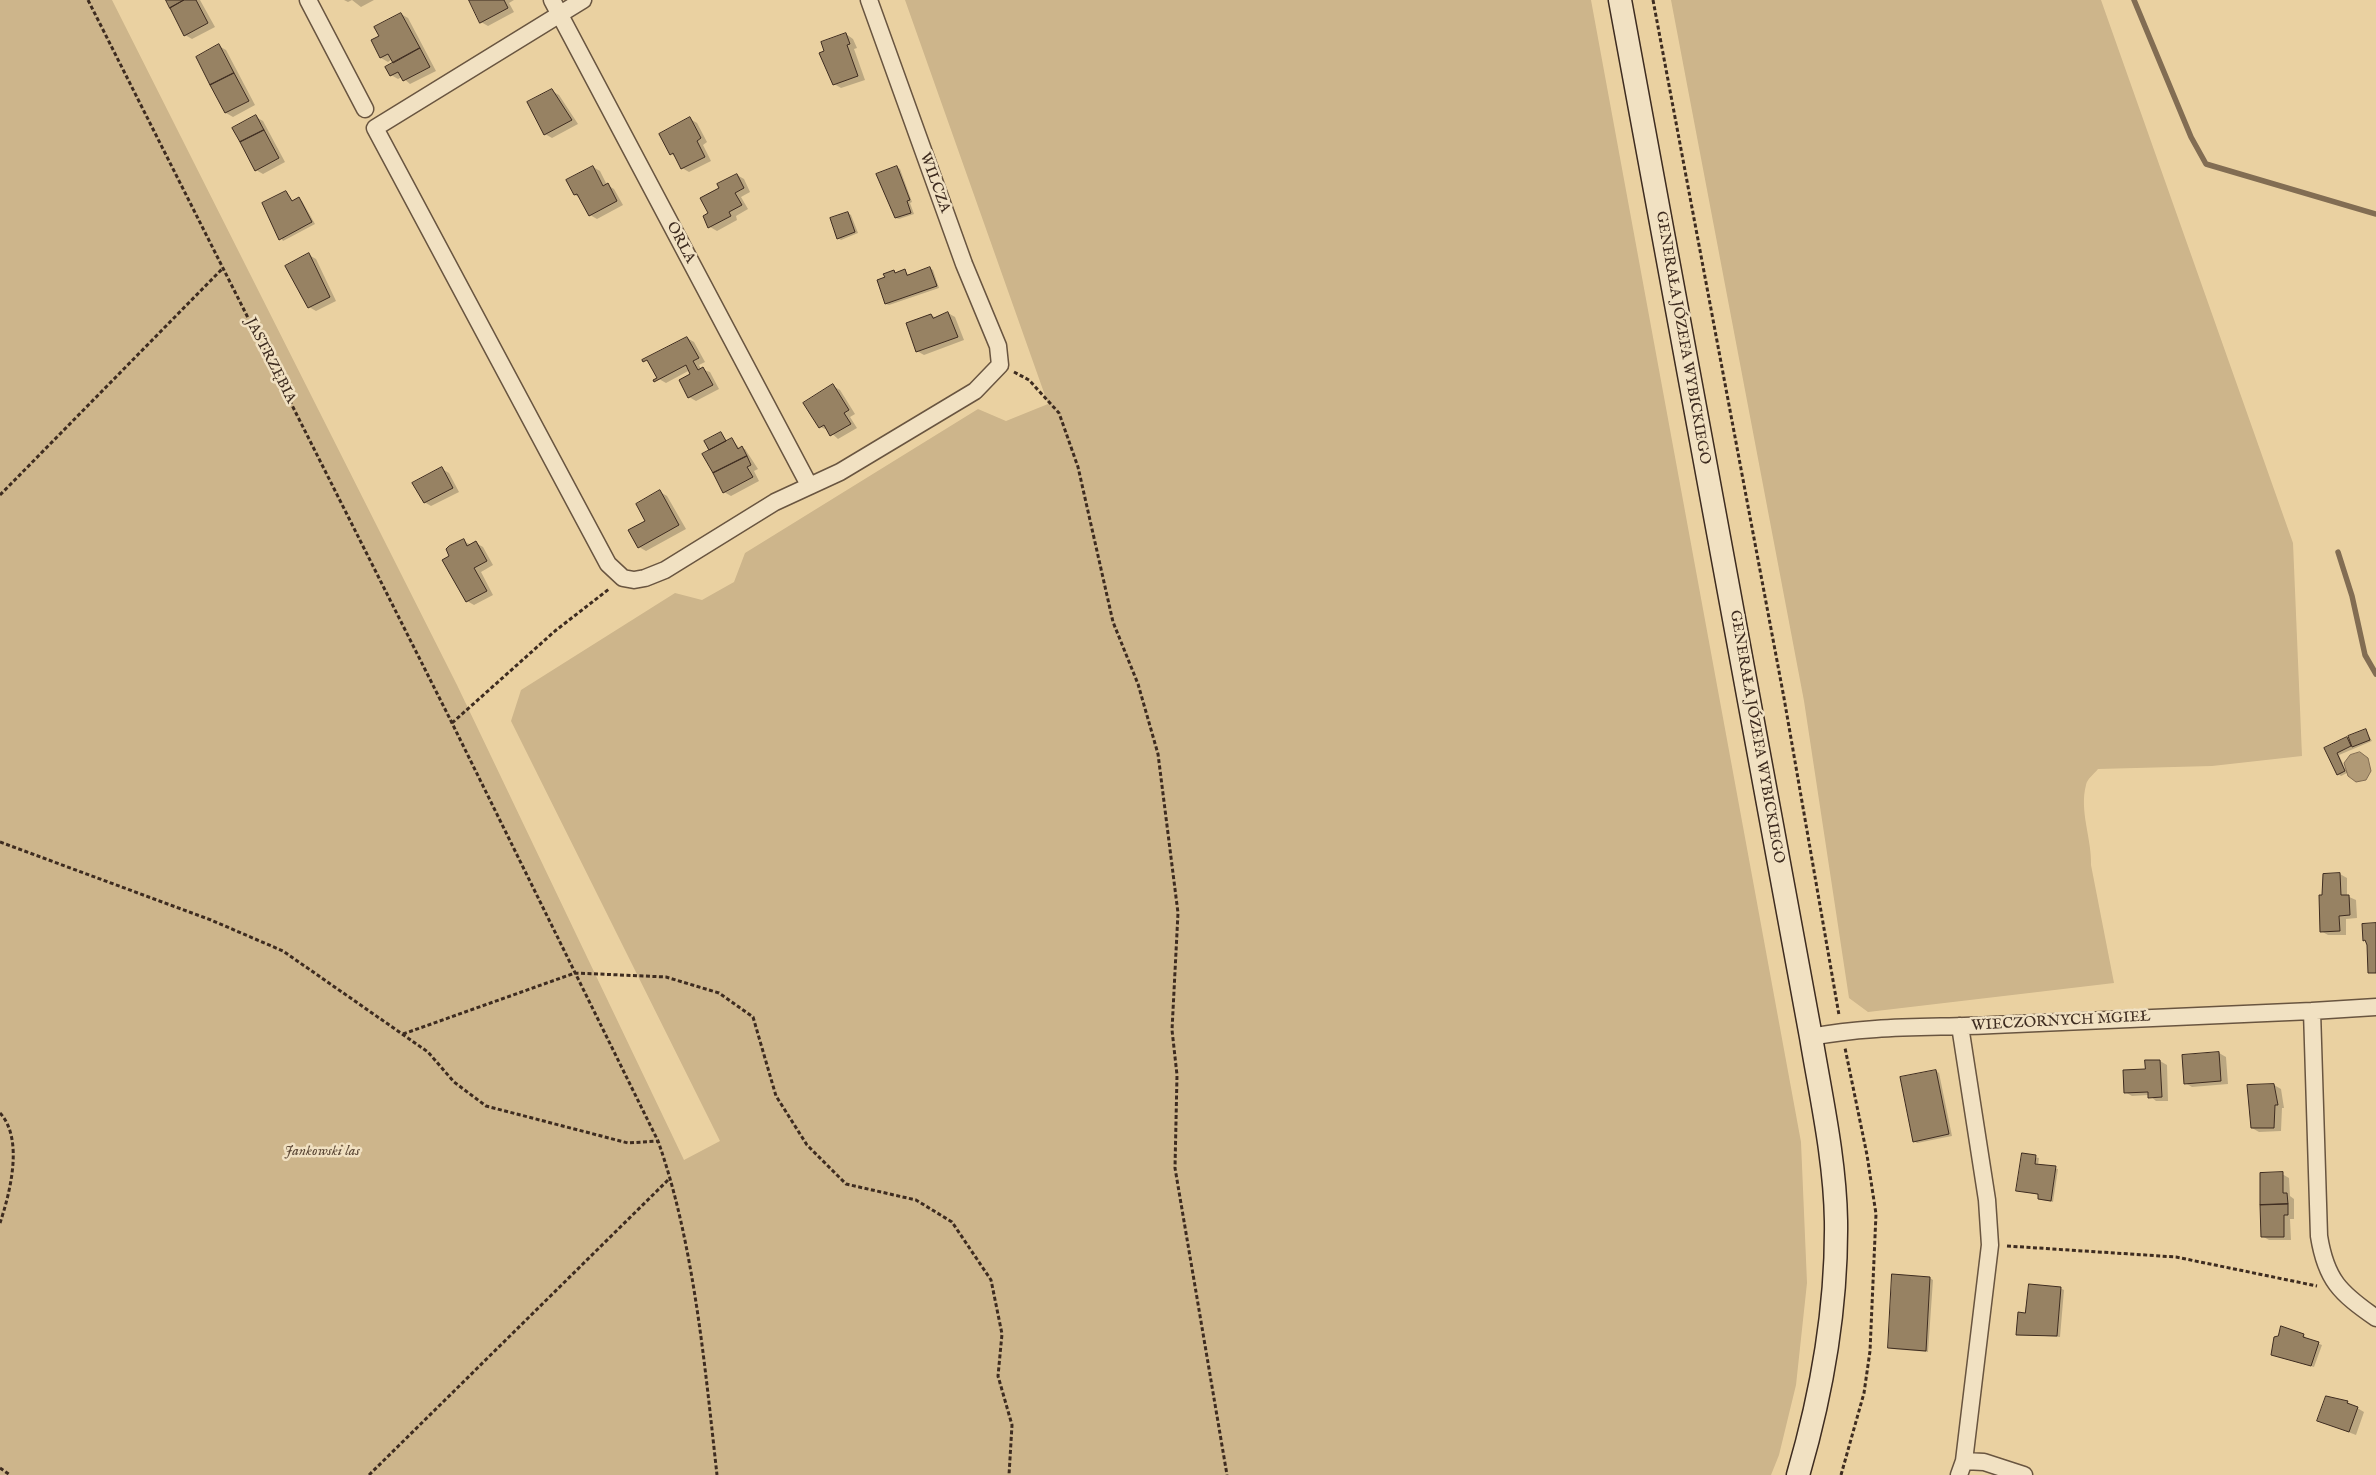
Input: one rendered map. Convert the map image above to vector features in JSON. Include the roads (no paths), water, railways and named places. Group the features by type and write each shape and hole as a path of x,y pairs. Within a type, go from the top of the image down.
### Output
{"main road":[{"name":"GENERAŁA JÓZEFA WYBICKIEGO","path":"1620,0 1811,1037 1833,1183 1834,1287 1821,1378 1798,1475"}],"street":[{"path":"308,0 365,109"},
{"path":"583,0 556,7 375,128 608,564 623,578 634,580 645,578 666,570 775,502 809,486"},
{"name":"WILCZA","path":"809,486 840,472 975,391 1000,365 998,346 964,264 869,0"},
{"name":"ORLA","path":"556,7 809,486"},
{"name":"WIECZORNYCH MGIEŁ","path":"1811,1037 1842,1031 2376,1007"},
{"path":"2312,1010 2319,1236 2323,1262 2331,1278 2350,1298 2376,1318"},
{"path":"1960,1026 1987,1200 1990,1245 1961,1468 1984,1462 2024,1475"}],"waterway":[{"path":"2134,0 2191,137 2206,164 2376,214"},
{"path":"2338,552 2352,596 2365,655 2376,674"}],"park label":[{"name":"Jankowski las","path":"322,1152"}]}
